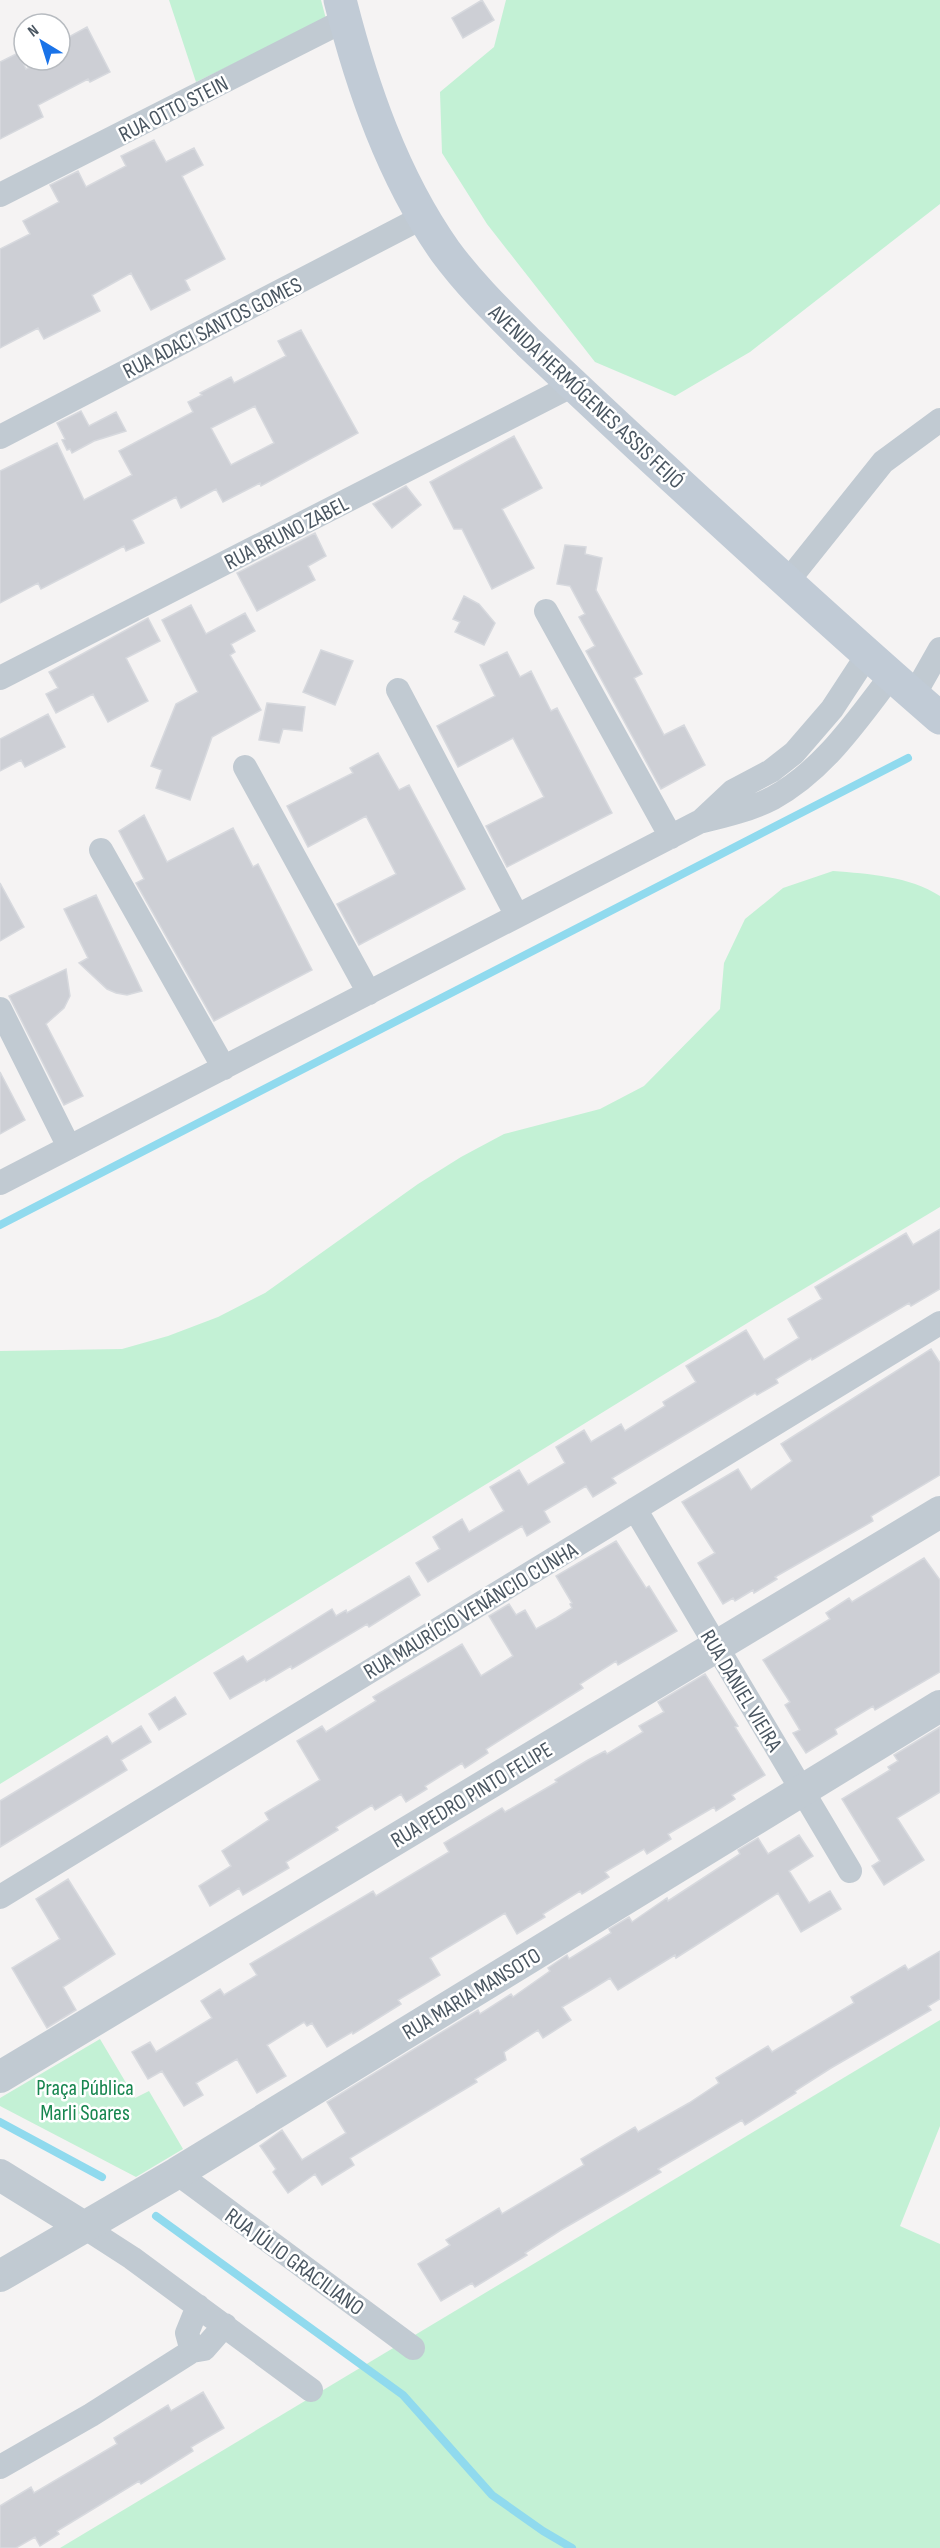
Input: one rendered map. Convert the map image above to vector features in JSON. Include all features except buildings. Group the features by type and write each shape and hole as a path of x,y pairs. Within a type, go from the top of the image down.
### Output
{"main road":[{"name":"AVENIDA HERMÓGENES ASSIS FEIJÓ","path":"342,10 377,120 396,164 423,217 445,251 482,297 573,385 787,582 940,718"}],"street":[{"name":"RUA OTTO STEIN","path":"0,195 342,10"},
{"name":"RUA ADACI SANTOS GOMES","path":"0,437 423,217"},
{"name":"RUA BRUNO ZABEL","path":"0,678 573,385"},
{"path":"787,582 883,462 940,420"},
{"path":"546,611 671,837"},
{"path":"699,822 733,791 771,771 794,753 832,709 940,649"},
{"path":"0,1183 699,822 745,810 774,797 835,748 891,675"},
{"path":"398,690 518,916"},
{"path":"245,767 369,993"},
{"path":"101,850 224,1068"},
{"path":"0,1009 69,1147"},
{"name":"RUA MAURÍCIO VENÂNCIO CUNHA","path":"0,1898 940,1323"},
{"name":"RUA DANIEL VIEIRA","path":"635,1509 850,1870"},
{"name":"RUA PEDRO PINTO FELIPE","path":"1,2075 940,1512"},
{"name":"RUA MARIA MANSOTO","path":"0,2276 177,2173 940,1706"},
{"name":"RUA JÚLIO GRACILIANO","path":"177,2173 413,2348"},
{"path":"0,2175 132,2258 311,2390"},
{"path":"192,2351 187,2333 198,2306"},
{"path":"0,2467 91,2415 192,2351 204,2349 225,2325"}],"green space":[{"path":"169,0 321,0 326,19 196,82"},
{"path":"506,0 940,0 940,204 750,352 675,396 595,362 487,224 442,153 440,92 494,47"},
{"path":"833,871 902,880 940,896 940,1207 762,1314 0,1784 0,1351 122,1349 168,1336 218,1317 265,1293 418,1184 461,1157 504,1134 600,1109 644,1086 720,1009 724,963 745,919 783,888"},
{"path":"940,2020 940,2126 900,2226 940,2244 940,2548 60,2548"},
{"name":"Praça Pública Marli Soares","path":"100,2039 135,2098 149,2091 183,2149 136,2177 0,2106 0,2098"}],"waterway":[{"path":"0,1225 908,758"},
{"path":"0,2122 102,2177"},
{"path":"156,2216 403,2395 492,2495 543,2531 572,2548"}]}
